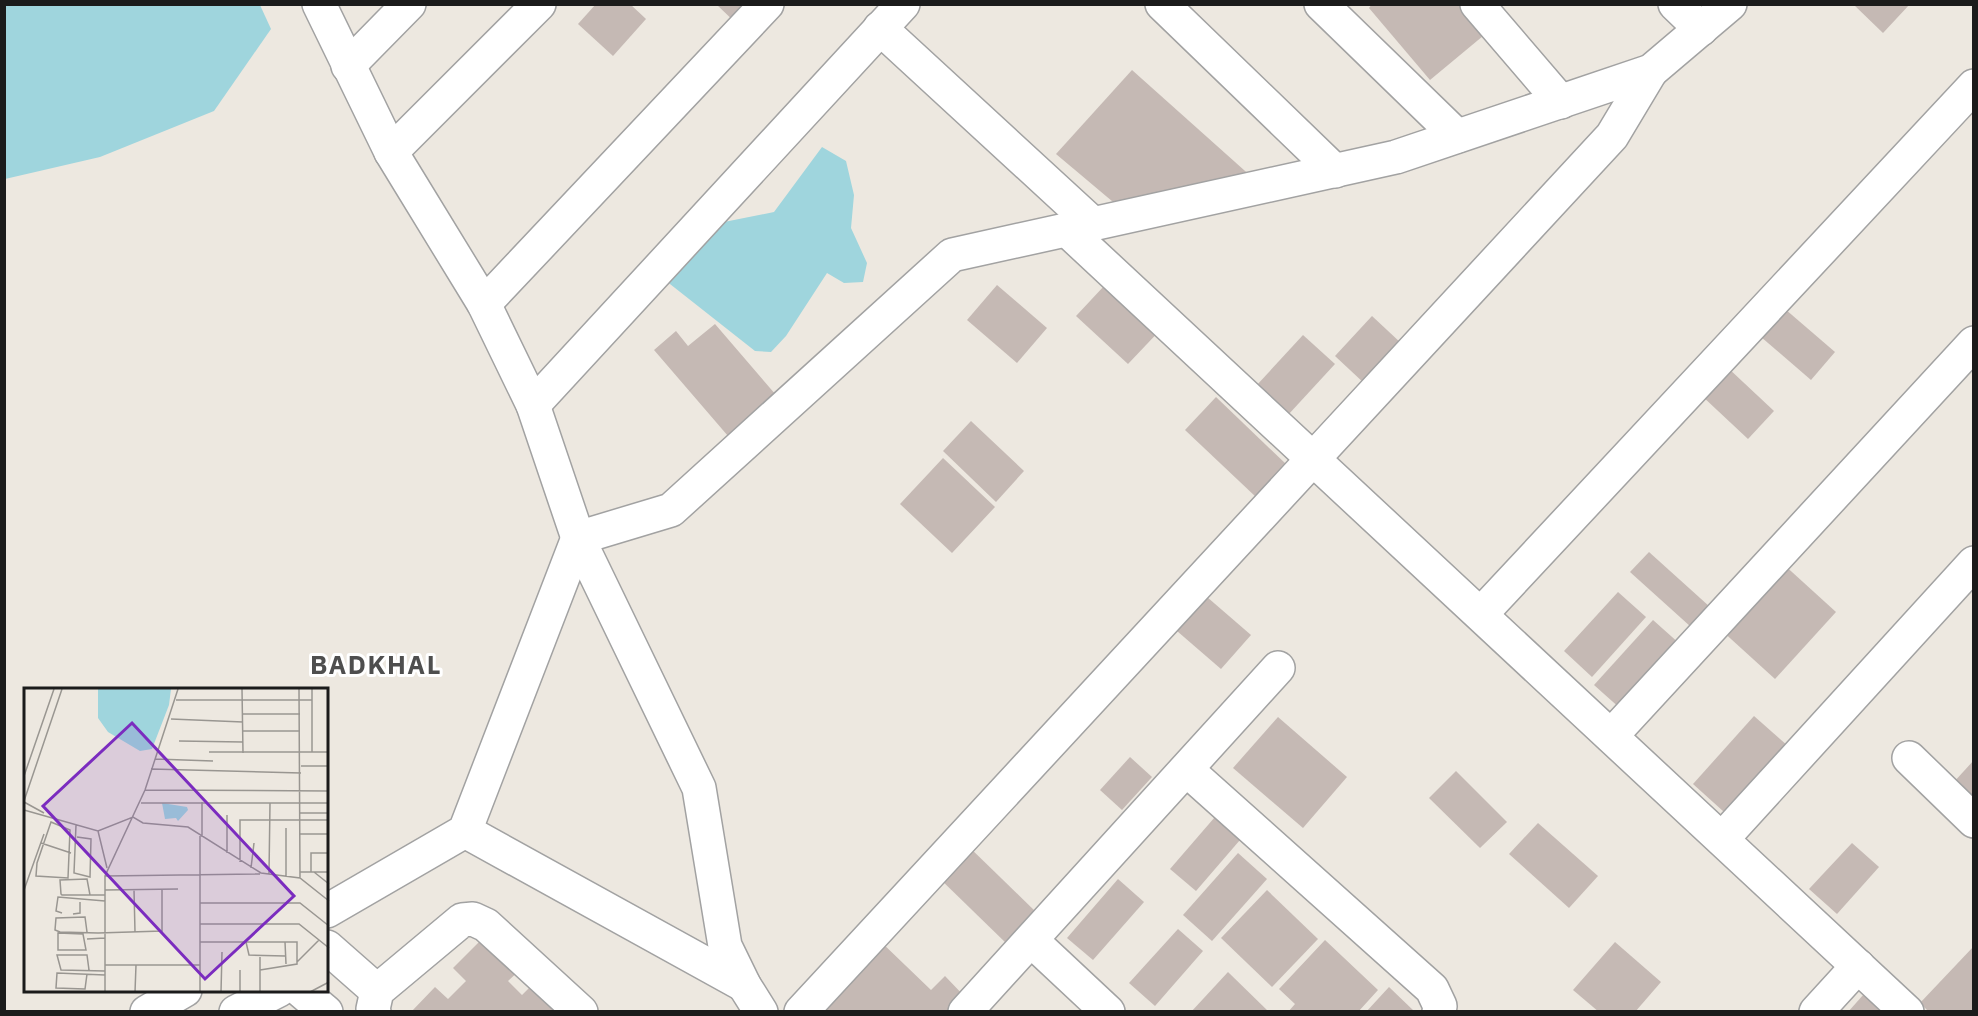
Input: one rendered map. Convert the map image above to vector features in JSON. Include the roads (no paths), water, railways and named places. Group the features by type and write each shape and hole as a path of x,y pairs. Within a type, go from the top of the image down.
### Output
{"street":[{"path":"319,4 391,152 484,304 532,405 578,538 699,788 725,946 753,998"},
{"path":"348,66 410,4"},
{"path":"391,152 539,4"},
{"path":"484,304 767,4"},
{"path":"532,405 903,4"},
{"path":"1162,4 1335,171"},
{"path":"1321,4 1457,136"},
{"path":"1478,4 1561,102"},
{"path":"1675,4 1701,29"},
{"path":"801,1011 1612,136 1651,71 1730,4"},
{"path":"880,28 1312,459 1907,1011"},
{"path":"578,538 670,510 952,255 1396,157 1651,71"},
{"path":"1480,614 1974,86"},
{"path":"1611,736 1974,343"},
{"path":"328,910 465,831 578,538"},
{"path":"1722,839 1974,563"},
{"path":"965,1011 1278,668"},
{"path":"1909,758 1974,821"},
{"path":"1187,770 1432,989 1440,1006 1438,1011"},
{"path":"465,831 753,998"},
{"path":"328,948 376,1001 462,920 474,919 486,925 581,1011"},
{"path":"1031,940 1108,1011"},
{"path":"1816,1011 1858,966"},
{"path":"147,1011 180,992"},
{"path":"237,1011 275,992"},
{"path":"302,992 326,1011"}],"water":[{"path":"5,4 260,5 271,29 214,111 100,157 5,179"},
{"path":"822,147 846,161 854,195 851,228 867,263 863,282 844,283 827,273 786,336 771,352 755,351 656,273 719,223 774,212"}],"district":[{"name":"BADKHAL","path":"376,664"}]}
